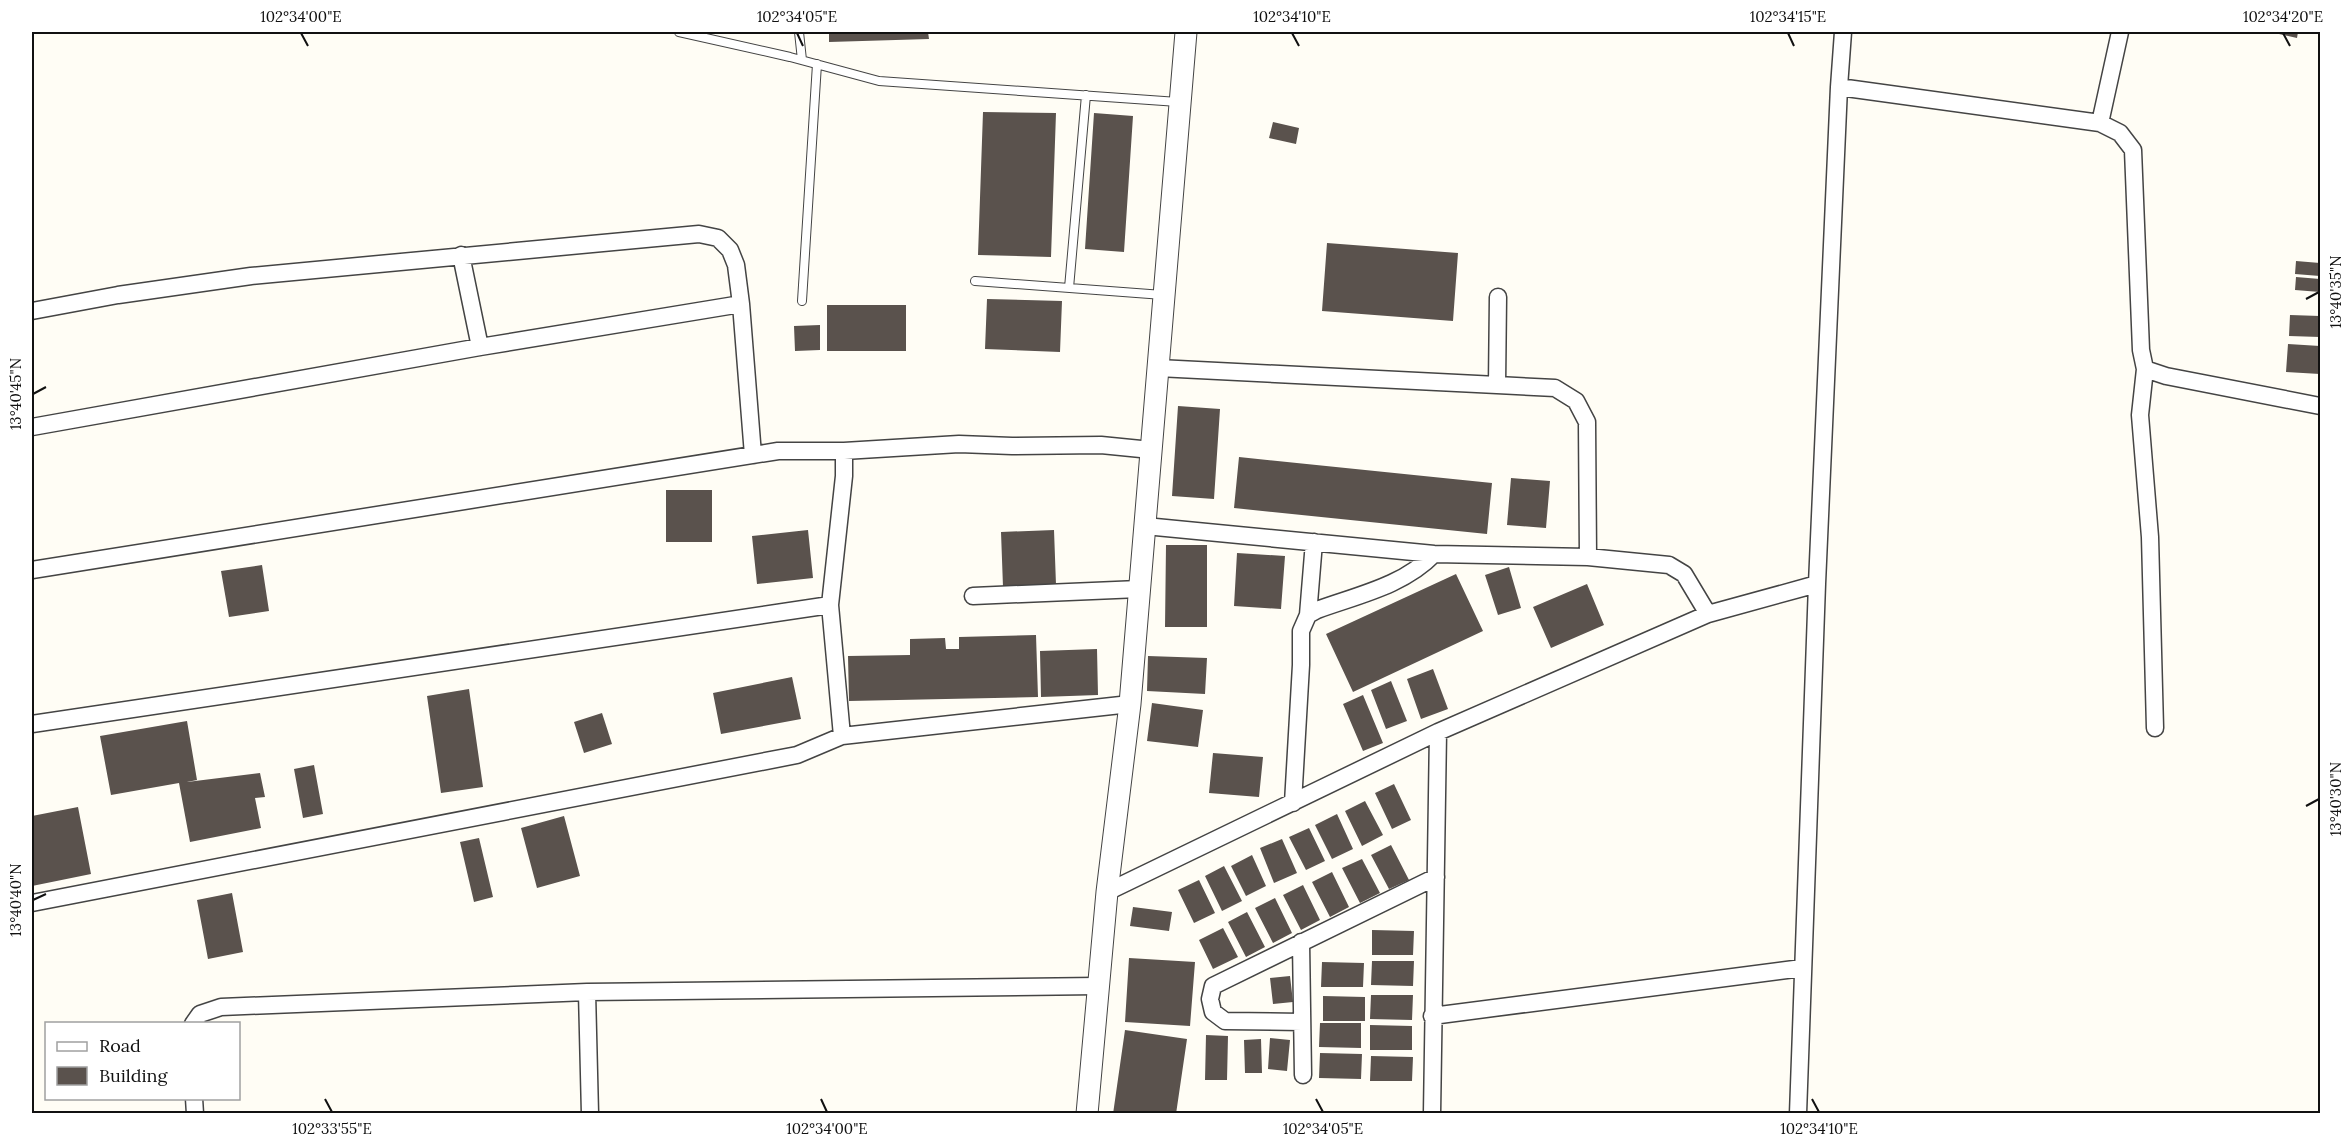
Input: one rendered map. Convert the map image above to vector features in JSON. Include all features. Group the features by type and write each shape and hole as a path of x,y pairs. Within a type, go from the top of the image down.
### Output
{"street":[{"path":"1087,1113 1107,892 1130,704 1186,32"},
{"path":"1798,1113 1817,584 1843,32"},
{"path":"2100,123 2120,32"},
{"path":"1839,87 2100,123 2120,133 2133,150 2141,350 2145,369 2140,415 2150,537 2156,728"},
{"path":"32,311 118,295 251,276 699,234 718,238 730,250 736,265 753,455"},
{"path":"461,255 480,347"},
{"path":"1497,385 1498,297"},
{"path":"32,428 480,347 741,304"},
{"path":"1158,368 1555,388 1576,401 1587,422 1587,557"},
{"path":"2145,369 2166,376 2320,406"},
{"path":"32,570 778,451 844,451 959,444 1101,445 1151,450"},
{"path":"842,736 830,605 844,476 844,451"},
{"path":"1145,526 1434,554 1587,557 1669,565 1684,574 1708,614"},
{"path":"1293,802 1301,631 1308,615 1314,542"},
{"path":"1308,615 1397,582 1424,564 1434,554"},
{"path":"1107,892 1438,732 1708,614 1817,584"},
{"path":"973,596 1139,589"},
{"path":"32,724 830,605"},
{"path":"32,903 797,755 842,736 1130,704"},
{"path":"1432,1113 1438,732"},
{"path":"1302,1022 1225,1021 1213,1012 1210,999 1213,986 1436,877"},
{"path":"1301,942 1303,1075"},
{"path":"1432,1016 1802,968"},
{"path":"194,1022 200,1014 221,1007 587,992 1098,986"},
{"path":"587,992 590,1113"}],"lane":[{"path":"678,32 802,60 879,81 1181,102"},
{"path":"799,32 802,60"},
{"path":"802,301 817,64"},
{"path":"1069,288 1086,95"},
{"path":"975,281 1164,295"}],"building":[{"path":"829,32 928,32 929,39 829,42"},
{"path":"2270,32 2298,32 2297,38"},
{"path":"983,112 1056,113 1051,257 978,255"},
{"path":"1094,113 1133,116 1124,252 1085,249"},
{"path":"1273,122 1299,128 1296,144 1269,138"},
{"path":"1327,243 1458,253 1453,321 1322,311"},
{"path":"2296,261 2320,263 2320,276 2295,274"},
{"path":"2296,277 2320,279 2320,292 2295,290"},
{"path":"987,299 1062,301 1060,352 985,349"},
{"path":"827,305 906,305 906,351 827,351"},
{"path":"2290,315 2320,316 2320,337 2289,336"},
{"path":"820,325 820,350 795,351 794,326"},
{"path":"2288,344 2320,346 2320,374 2286,372"},
{"path":"1178,406 1220,409 1214,499 1172,496"},
{"path":"1239,457 1492,483 1487,534 1234,508"},
{"path":"1511,478 1550,481 1546,528 1507,525"},
{"path":"666,490 712,490 712,542 666,542"},
{"path":"808,530 813,578 757,584 752,536"},
{"path":"1054,530 1056,585 1003,587 1001,532"},
{"path":"1166,545 1207,545 1207,627 1165,627"},
{"path":"1237,553 1285,556 1281,609 1234,606"},
{"path":"262,565 269,611 229,617 221,571"},
{"path":"1509,567 1521,608 1498,615 1485,575"},
{"path":"1456,574 1483,631 1353,692 1326,634"},
{"path":"1587,584 1604,625 1551,648 1533,607"},
{"path":"1036,635 1038,697 849,701 848,656 910,655 910,639 945,638 946,649 959,649 959,637"},
{"path":"1097,649 1098,695 1041,697 1040,651"},
{"path":"1148,656 1207,658 1205,694 1147,691"},
{"path":"1433,669 1448,709 1421,719 1407,679"},
{"path":"792,677 801,719 721,734 713,693"},
{"path":"1391,681 1407,721 1386,729 1371,690"},
{"path":"469,689 483,787 441,793 427,696"},
{"path":"1363,695 1383,743 1363,751 1343,704"},
{"path":"1152,703 1203,710 1198,747 1147,741"},
{"path":"602,713 612,744 584,753 574,722"},
{"path":"187,721 197,780 187,782 260,773 265,797 255,798 261,828 190,842 179,783 111,795 100,736"},
{"path":"1213,753 1263,757 1259,797 1209,793"},
{"path":"314,765 323,814 303,818 294,769"},
{"path":"1394,784 1411,820 1392,829 1375,793"},
{"path":"1365,801 1383,835 1362,846 1345,811"},
{"path":"78,807 91,874 32,886 32,816"},
{"path":"1337,814 1353,849 1332,859 1315,825"},
{"path":"564,816 580,876 537,888 521,828"},
{"path":"1309,828 1325,861 1306,870 1289,837"},
{"path":"479,838 493,897 474,902 460,842"},
{"path":"1282,839 1297,873 1274,883 1260,848"},
{"path":"1391,845 1409,880 1389,889 1371,855"},
{"path":"1252,855 1266,886 1246,896 1231,866"},
{"path":"1362,859 1380,893 1360,903 1342,868"},
{"path":"1224,866 1242,901 1222,911 1205,876"},
{"path":"1332,872 1349,907 1330,917 1312,882"},
{"path":"1199,880 1215,913 1194,923 1178,890"},
{"path":"1303,885 1320,920 1301,930 1283,895"},
{"path":"232,893 243,952 208,959 197,900"},
{"path":"1275,898 1292,933 1273,943 1255,908"},
{"path":"1133,907 1172,912 1169,931 1130,926"},
{"path":"1247,912 1265,947 1246,957 1228,922"},
{"path":"1223,928 1238,957 1213,969 1199,940"},
{"path":"1372,930 1414,931 1413,955 1372,955"},
{"path":"1129,958 1195,962 1190,1026 1125,1022"},
{"path":"1372,961 1414,961 1413,986 1371,985"},
{"path":"1322,962 1364,963 1363,987 1321,987"},
{"path":"1290,976 1293,1002 1273,1004 1270,978"},
{"path":"1371,995 1413,995 1412,1020 1370,1019"},
{"path":"1323,996 1365,997 1365,1021 1323,1021"},
{"path":"1320,1023 1361,1023 1361,1048 1319,1047"},
{"path":"1370,1025 1412,1026 1412,1050 1370,1050"},
{"path":"1125,1030 1187,1039 1176,1114 1113,1114"},
{"path":"1206,1035 1228,1036 1227,1080 1205,1080"},
{"path":"1270,1038 1290,1040 1287,1071 1268,1069"},
{"path":"1261,1039 1262,1073 1245,1073 1244,1040"},
{"path":"1320,1053 1362,1054 1361,1079 1319,1078"},
{"path":"1371,1056 1413,1057 1412,1081 1370,1081"}]}
